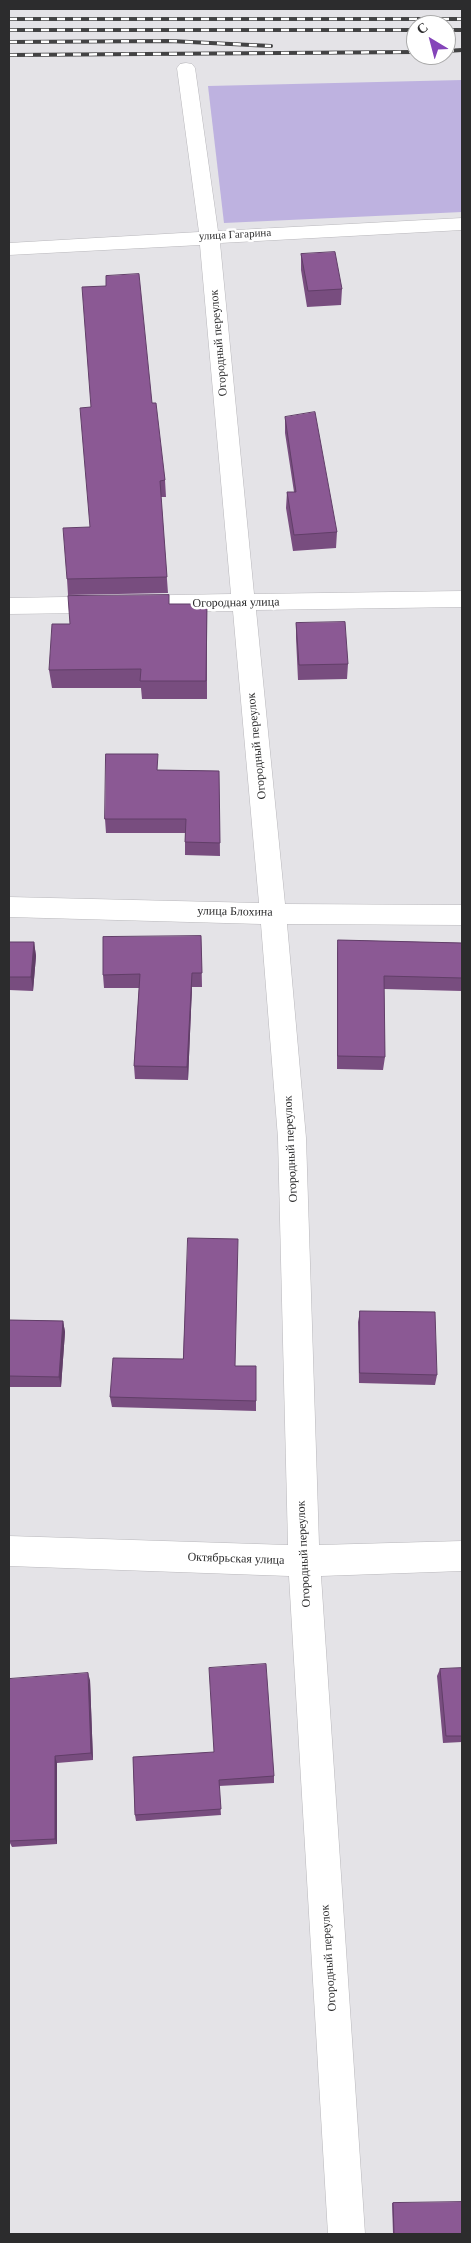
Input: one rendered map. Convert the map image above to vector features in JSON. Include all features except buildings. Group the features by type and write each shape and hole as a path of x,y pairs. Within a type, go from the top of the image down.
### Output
{"street":[{"name":"Огородный переулок","path":"186,68 209,236 273,914 292,1138 304,1562 347,2234"},
{"name":"улица Гагарина","path":"9,248 462,224"},
{"name":"Огородная улица","path":"9,606 462,599"},
{"name":"улица Блохина","path":"9,906 273,914 462,914"},
{"name":"Октябрьская улица","path":"9,1551 304,1562 462,1556"}],"shaded area":[{"path":"462,80 462,212 224,223 208,86"}],"railway":[{"path":"9,19 462,19"},
{"path":"9,30 406,30"},
{"path":"456,30 462,30"},
{"path":"9,42 170,41 271,46"},
{"path":"456,50 462,50"},
{"path":"9,55 406,52"}]}
